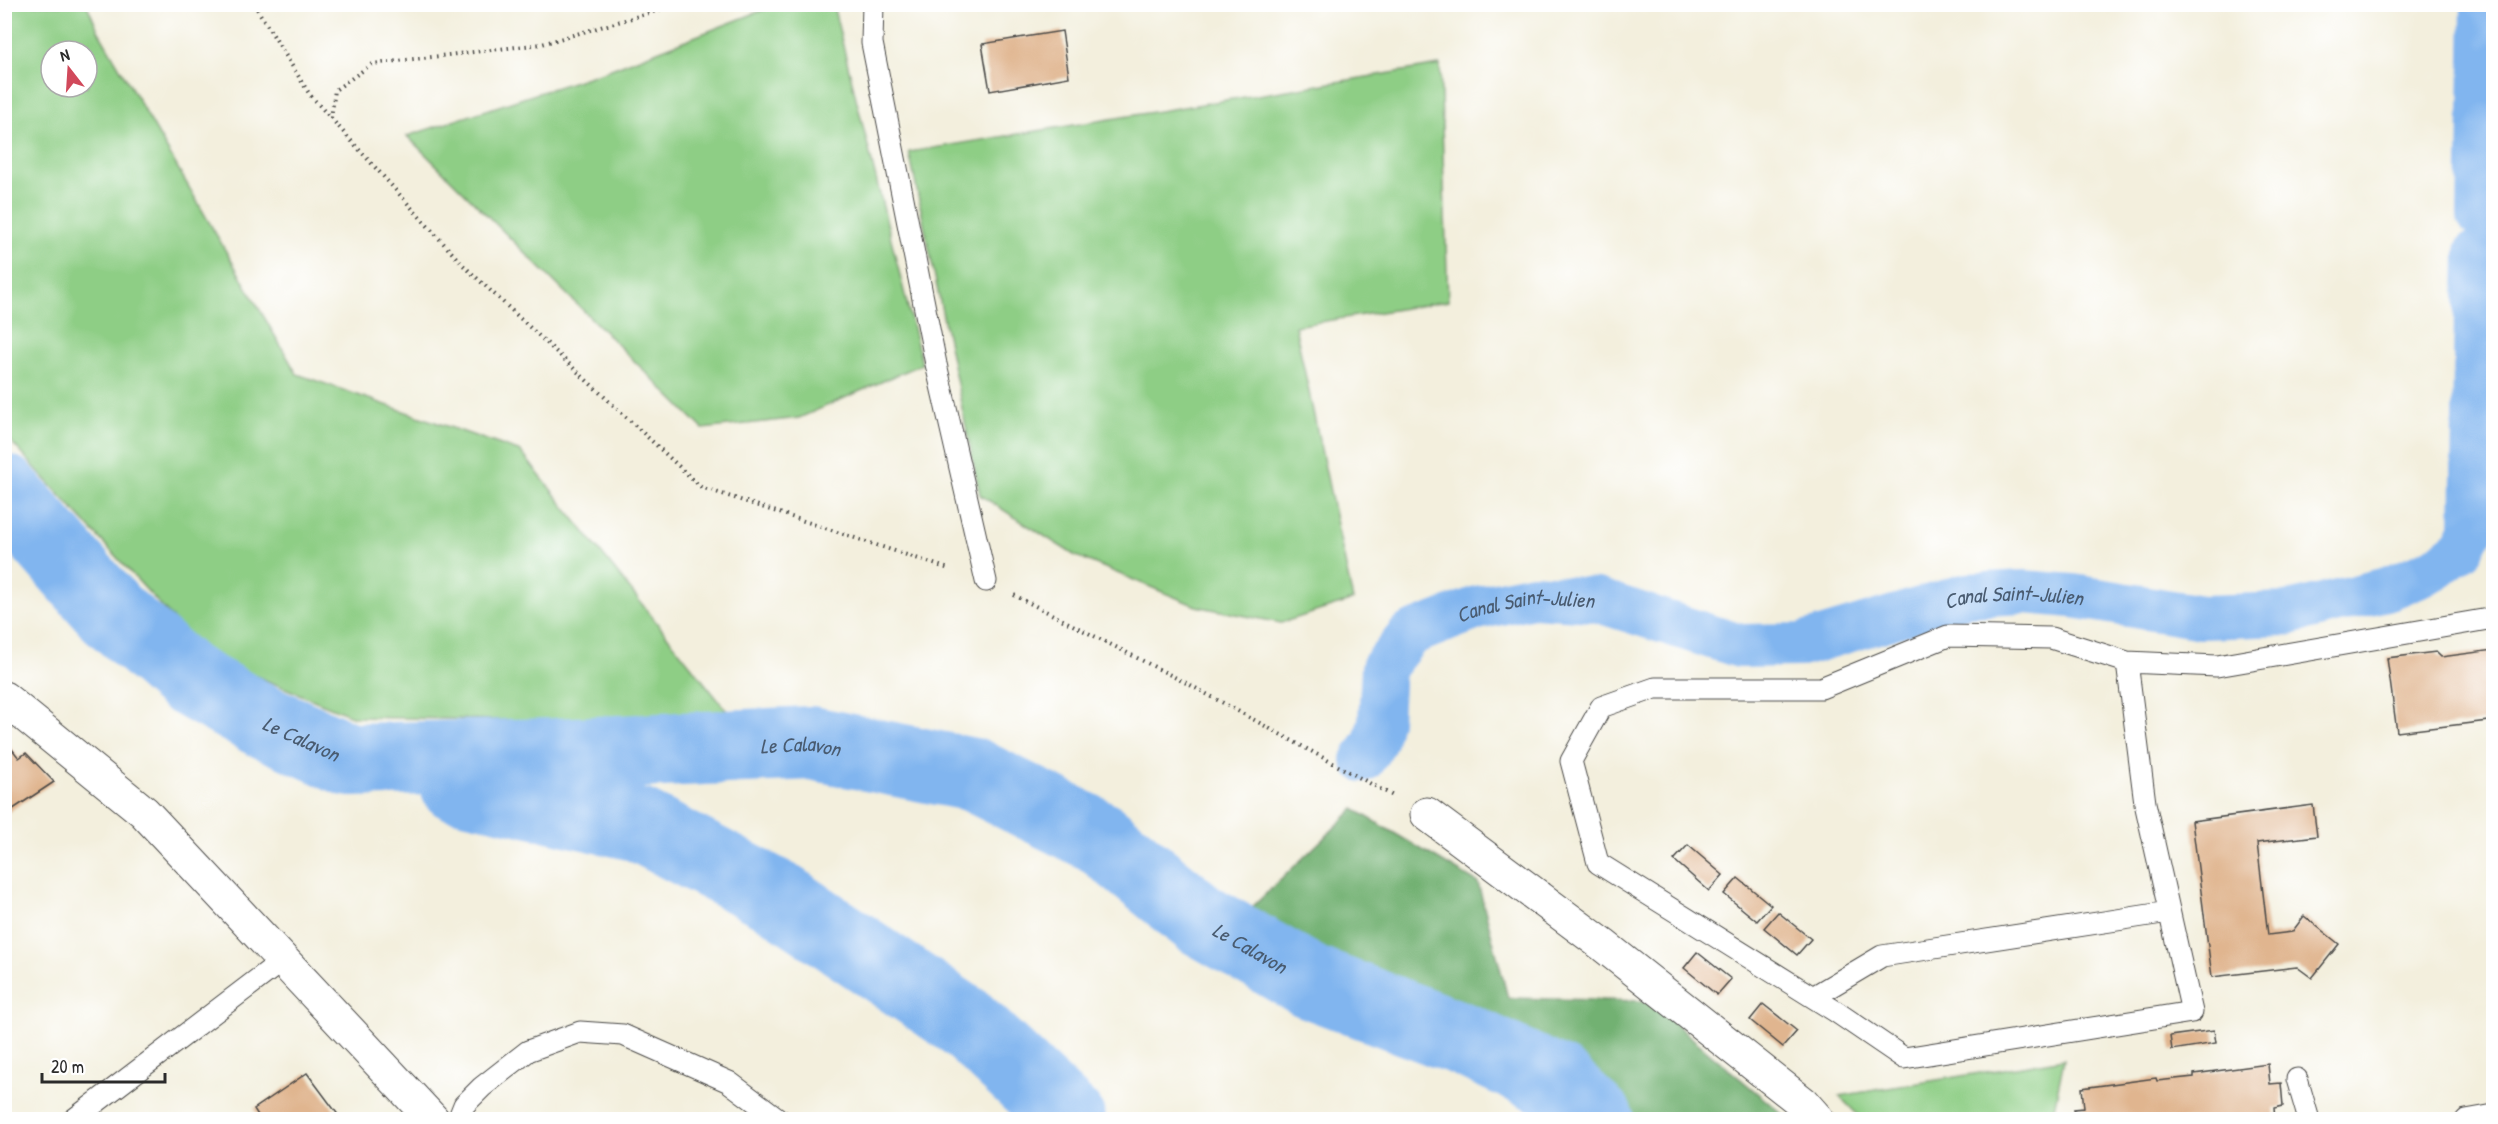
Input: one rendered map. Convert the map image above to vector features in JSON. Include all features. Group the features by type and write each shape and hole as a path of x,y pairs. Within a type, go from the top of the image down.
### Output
{"street":[{"path":"10,710 144,812 433,1119"},
{"path":"1427,814 1603,945 1803,1102 1818,1119"}],"lane":[{"path":"873,4 872,44 936,364 986,581"},
{"path":"2127,662 2145,803 2192,1012 1904,1058 1598,863 1571,761 1601,707 1655,688 1821,688 1948,636 2051,638 2127,662 2217,666 2493,618"},
{"path":"1813,998 1882,956 2169,912"},
{"path":"73,1119 283,960"},
{"path":"458,1119 464,1105 482,1087 528,1051 580,1032 623,1035 729,1082 780,1119"},
{"path":"2297,1079 2309,1119"},
{"path":"2466,1119 2493,1115"}],"path":[{"path":"254,4 310,95 464,265 701,487 986,581 1192,686 1427,814"},
{"path":"331,118 335,90 372,64 542,44 680,4"}],"green space":[{"path":"4,5 87,5 99,32 297,374 521,452 727,711 549,721 354,717 206,655 5,435"},
{"path":"776,5 833,5 922,364 799,418 703,429 407,136 606,71"},
{"path":"1440,65 1448,301 1295,326 1353,600 1281,623 1196,606 1074,555 980,495 909,152"},
{"path":"1354,809 1478,883 1508,998 1648,1001 1788,1119 1627,1119 1609,1102 1514,1035 1302,957 1245,914"},
{"path":"2064,1059 2052,1119 1862,1119 1839,1096"}],"building":[{"path":"1062,31 1069,77 990,91 982,44"},
{"path":"2493,650 2488,721 2397,732 2387,658 2436,652 2441,657"},
{"path":"4,739 19,758 26,753 54,782 4,815"},
{"path":"2313,805 2317,836 2257,843 2268,935 2292,932 2304,916 2339,944 2312,978 2297,967 2212,977 2192,821"},
{"path":"1688,845 1723,875 1709,891 1674,860"},
{"path":"1738,878 1771,905 1757,921 1724,894"},
{"path":"1778,912 1811,939 1797,955 1764,928"},
{"path":"1697,952 1731,979 1717,995 1684,968"},
{"path":"1763,1004 1797,1031 1783,1047 1750,1020"},
{"path":"2214,1030 2216,1043 2172,1050 2170,1036"},
{"path":"2268,1064 2270,1084 2281,1083 2283,1106 2274,1108 2275,1120 2075,1120 2074,1109 2084,1108 2082,1088 2156,1078 2157,1081 2194,1077 2194,1074"},
{"path":"307,1073 342,1120 261,1120 254,1109"}],"waterway":[{"name":"Canal Saint-Julien","path":"2479,216 2483,4"},
{"name":"Canal Saint-Julien","path":"1363,760 1375,741 1380,721 1383,668 1410,634 1477,608 1533,596 1596,600 1740,646 1801,645 1967,595 2024,592 2073,596 2202,617 2286,614 2390,588 2436,568 2463,547 2472,530 2477,252"},
{"name":"Le Calavon","path":"4,491 111,613 185,678 259,719 350,760 556,755 811,743 974,775 1099,837 1200,919 1311,982 1467,1041 1559,1084 1597,1120"},
{"path":"456,784 639,825 780,898 966,1023 1069,1120"}]}
